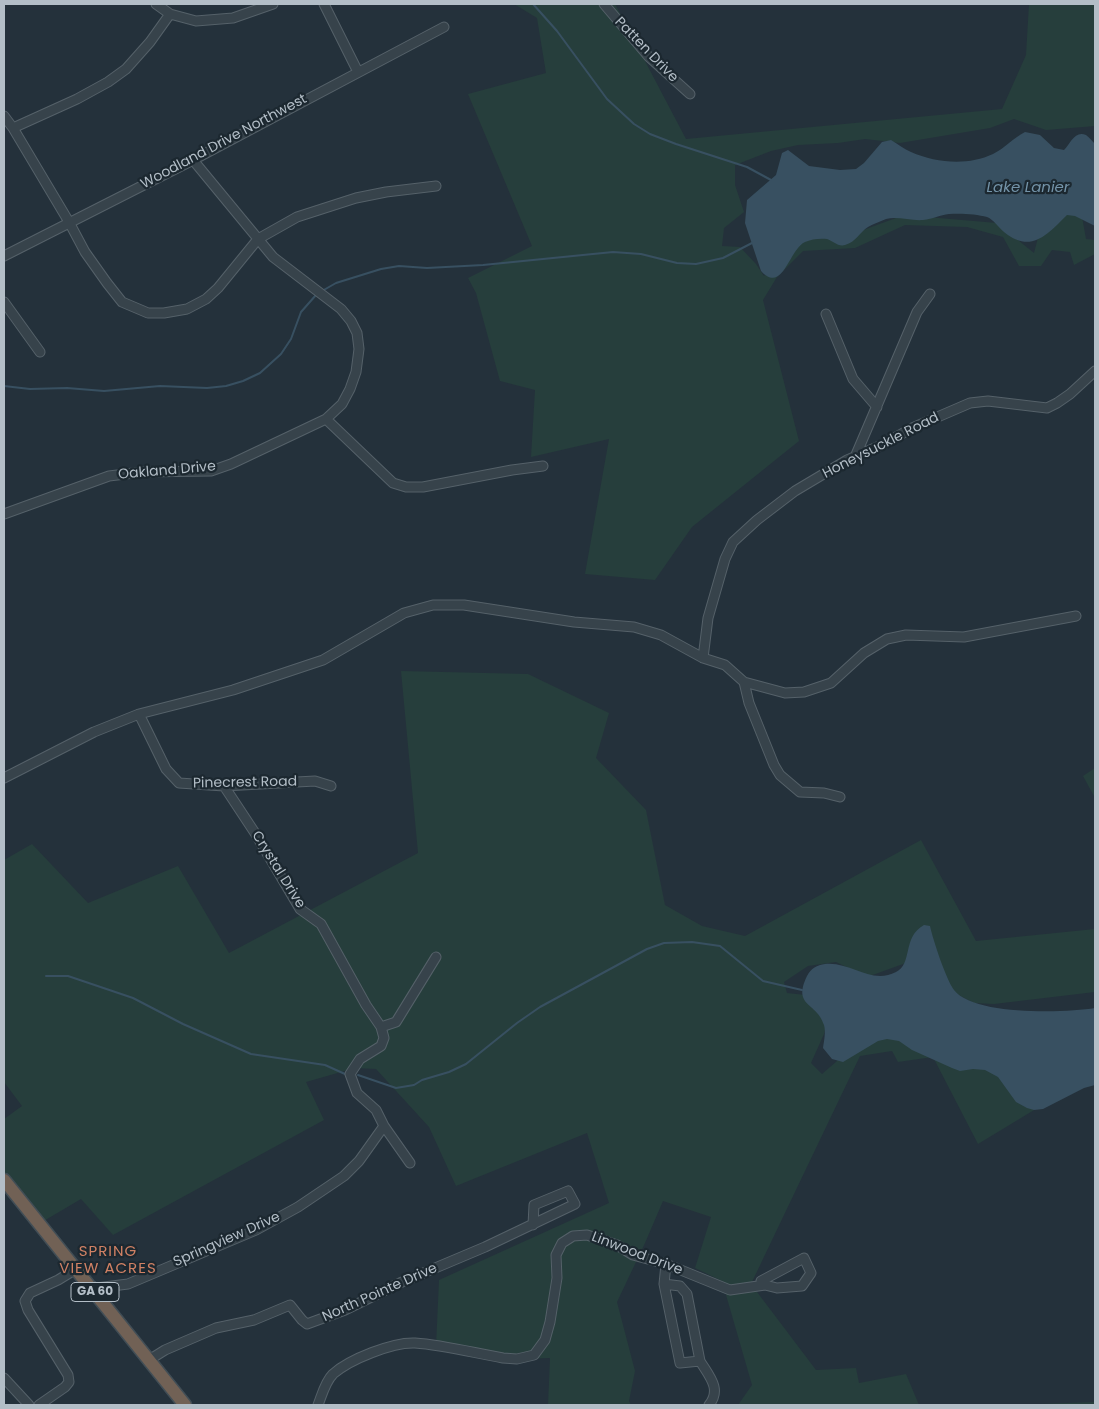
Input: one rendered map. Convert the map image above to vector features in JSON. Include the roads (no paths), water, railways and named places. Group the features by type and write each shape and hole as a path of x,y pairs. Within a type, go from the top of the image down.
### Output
{"highway":[{"name":"GA 60","path":"4,1180 185,1405"}],"street":[{"path":"156,4 170,14 196,21 234,18 272,4"},
{"path":"324,4 358,72"},
{"name":"Patten Drive","path":"604,4 650,57 690,94"},
{"path":"13,128 76,100 108,82 126,69 150,42 170,14"},
{"name":"Woodland Drive Northwest","path":"4,256 193,160 444,27"},
{"path":"4,116 69,222 85,252 107,283 122,302 148,313 164,313 187,309 206,299 218,288 258,239 297,217 356,198 436,186"},
{"path":"193,160 273,256 341,309 350,321 357,333 358,357 356,372 342,404 326,419 393,483 406,488 423,487 543,466"},
{"path":"855,457 917,312 930,294"},
{"path":"4,302 40,352"},
{"path":"826,314 853,379 877,407"},
{"name":"Honeysuckle Road","path":"703,658 708,618 725,559 734,542 757,520 795,491 846,460 884,444 912,428 970,403 988,401 1047,408 1070,394 1095,372"},
{"name":"Oakland Drive","path":"4,514 108,476 142,472 211,471 231,464 326,419"},
{"path":"4,778 94,732 139,714 233,690 324,660 404,613 433,605 464,605 574,622 634,627 661,635 703,658 725,665 744,682 785,693 804,692 831,684 864,653 887,639 906,635 964,637 1076,616"},
{"path":"744,682 749,703 774,765 780,775 800,792 824,793 840,797"},
{"name":"Pinecrest Road","path":"139,714 166,769 179,783 224,786 316,781 331,786"},
{"name":"Crystal Drive","path":"224,786 256,833 300,909 321,924 366,1005 381,1027"},
{"path":"410,1163 384,1126 376,1110 357,1093 350,1074 360,1059 381,1046 384,1038 381,1027 396,1022 436,957"},
{"name":"Springview Drive","path":"90,1285 96,1288 128,1284 256,1230 298,1207 344,1176 359,1162 384,1126"},
{"name":"North Pointe Drive","path":"149,1360 166,1350 216,1328 254,1320 290,1305 307,1324 345,1310 402,1282 485,1247 533,1225 575,1204 568,1191 534,1205 533,1225"},
{"name":"Linwood Drive","path":"318,1405 321,1393 332,1375 366,1354 383,1349 413,1343 503,1358 517,1359 534,1355 546,1340 550,1322 557,1278 556,1255 562,1243 573,1236 587,1235 617,1245 633,1254 666,1264 730,1290 765,1286 777,1288 802,1286 811,1272 804,1258 761,1281 765,1286"},
{"path":"666,1264 664,1284 680,1363 700,1361"},
{"path":"39,1405 65,1387 69,1382 68,1374 28,1310 25,1301 30,1293 76,1269"},
{"path":"664,1284 680,1286 686,1294 700,1361 715,1388 715,1398 709,1405"},
{"path":"4,1378 29,1405"}],"water":[{"name":"Lake Lanier","path":"1025,132 1040,135 1054,148 1064,150 1073,138 1079,134 1086,135 1095,144 1095,226 1075,216 1067,215 1045,235 1031,242 1014,238 1004,232 989,218 978,215 949,214 923,220 890,218 868,227 852,242 845,245 838,245 825,239 813,239 805,242 799,246 785,268 775,278 769,277 761,271 745,223 747,200 776,175 782,153 788,150 809,166 840,170 856,169 864,163 882,142 891,140 908,151 921,156 941,161 963,162 993,154"},
{"path":"924,925 930,926 940,959 951,985 954,990 965,998 980,1004 1021,1011 1064,1011 1095,1008 1095,1085 1084,1088 1043,1109 1034,1110 1016,1102 998,1077 985,1070 960,1071 912,1050 899,1041 887,1039 878,1041 843,1062 832,1059 823,1048 825,1031 821,1018 807,1004 802,994 803,986 810,971 819,965 834,964 878,976 896,972 904,963 913,936"}],"waterway":[{"path":"533,4 557,31 607,99 634,124 650,134 747,167 771,180"},
{"path":"322,291 336,283 381,269 399,266 427,268 483,265 613,252 641,254 677,263 696,264 723,258 752,243"},
{"path":"4,386 30,389 67,388 104,391 160,386 207,388 226,386 260,373 281,354 291,339 301,312 316,295"},
{"path":"358,1075 396,1088 414,1085 422,1080 449,1072 466,1064 540,1007 647,949 664,943 692,942 720,946 763,981 802,990"},
{"path":"46,976 68,976 133,998 183,1024 251,1054 325,1065 345,1074"}],"district":[{"name":"SPRING VIEW ACRES","path":"108,1260"}]}
